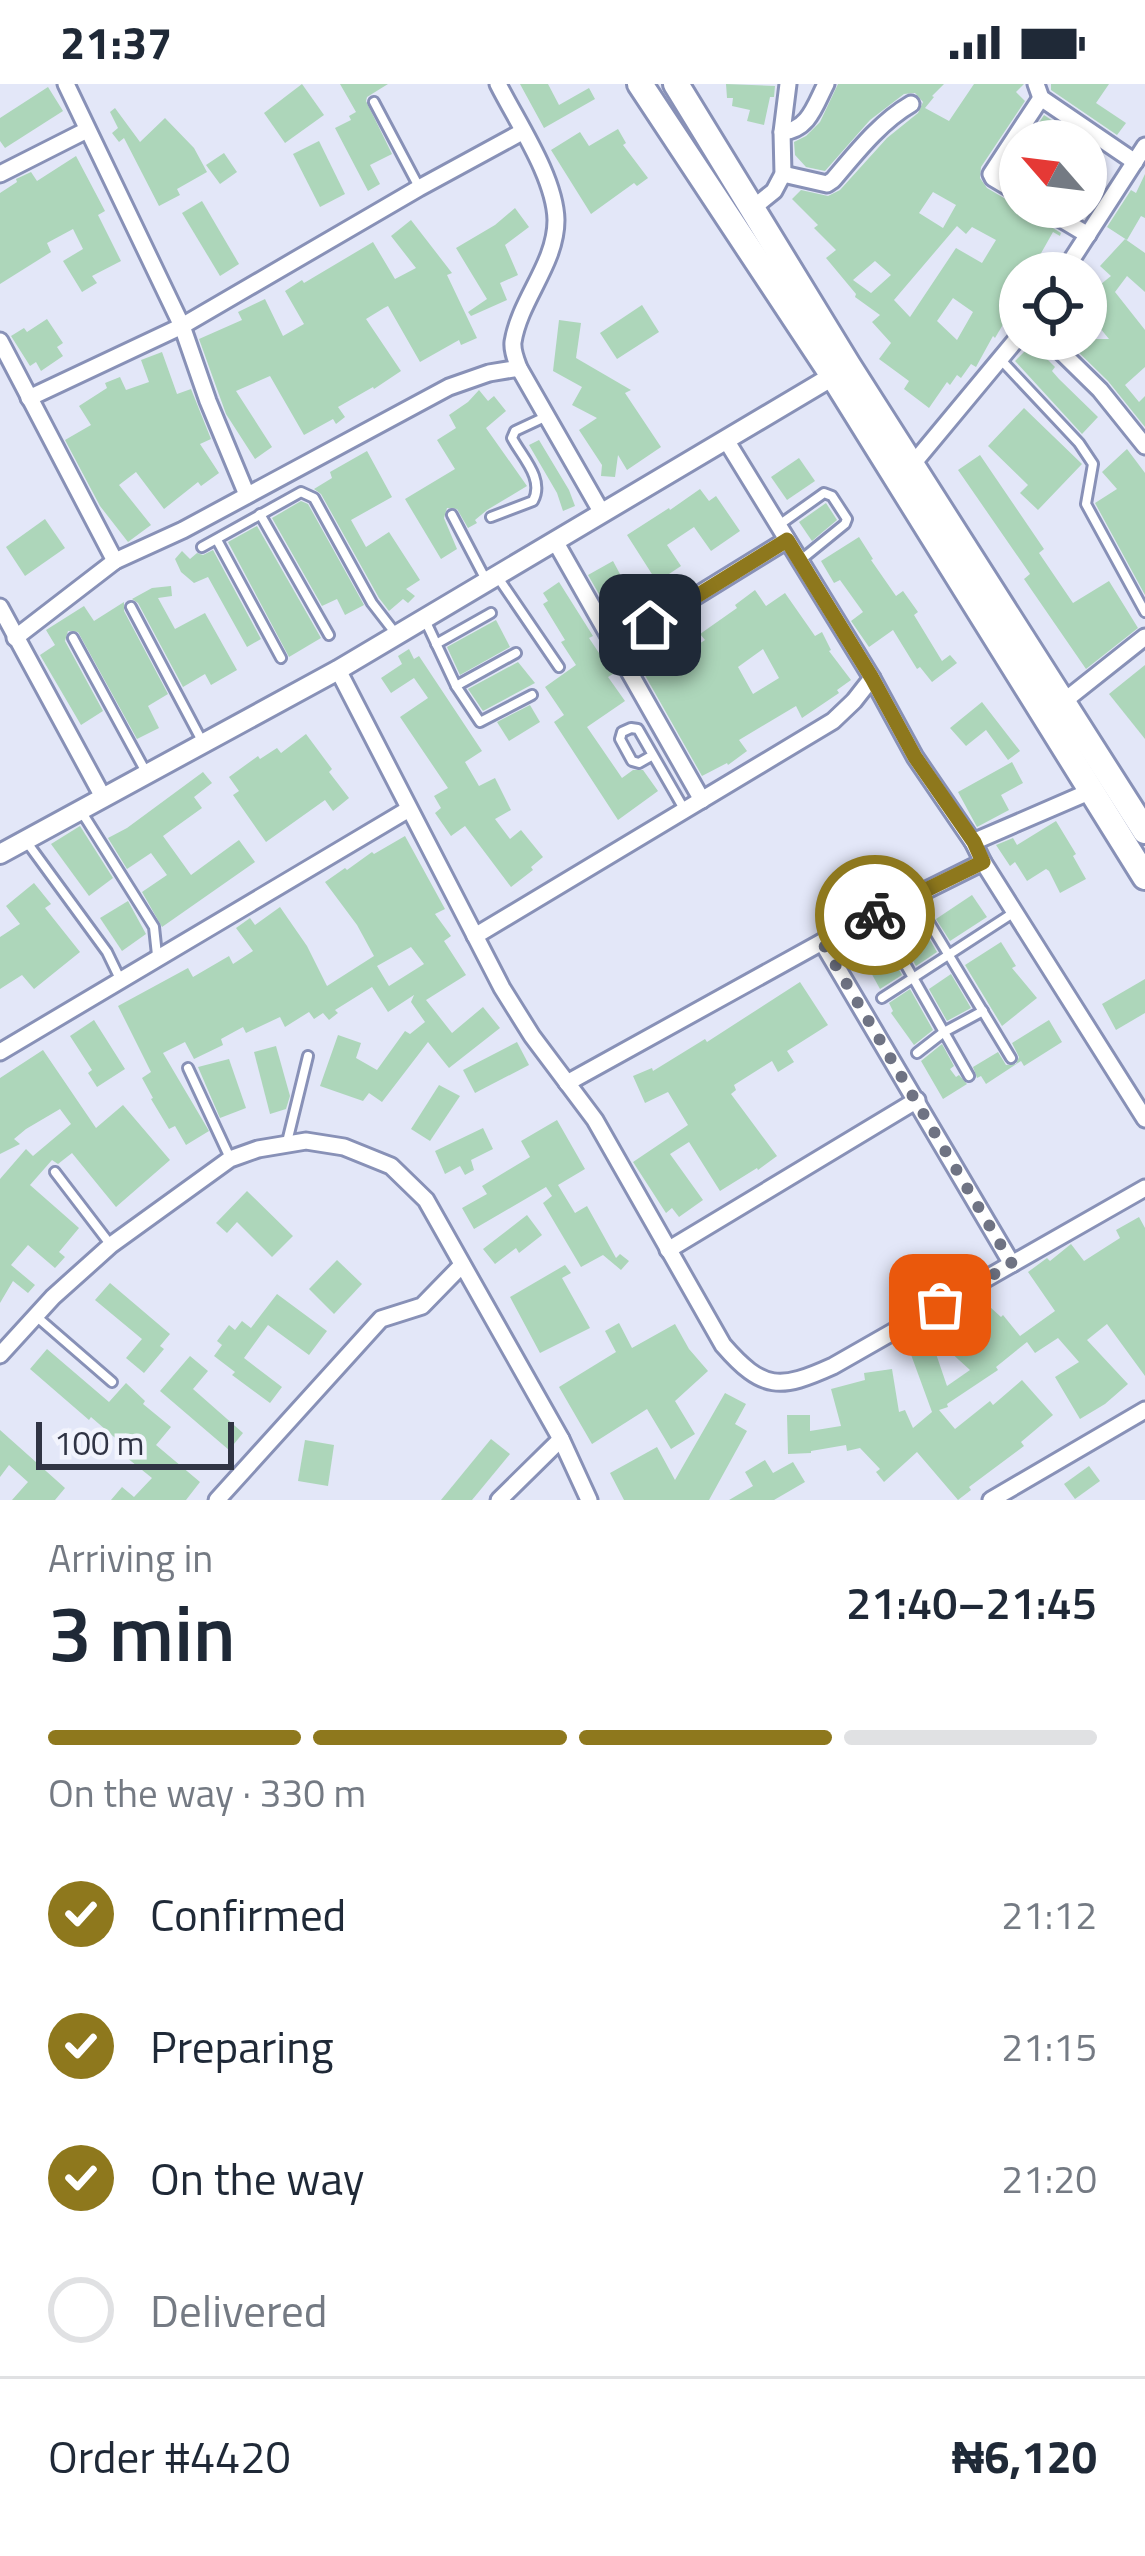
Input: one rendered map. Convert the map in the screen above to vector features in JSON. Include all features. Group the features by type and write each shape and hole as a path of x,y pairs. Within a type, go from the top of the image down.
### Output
{"main road":[{"path":"640,84 833,376 1145,877"},
{"path":"676,84 1145,831"}],"street":[{"path":"65,84 182,326 247,495"},
{"path":"498,84 541,166 556,219 549,253 512,345 519,368 602,513"},
{"path":"754,207 774,191 783,174 788,84"},
{"path":"782,132 806,124 826,84"},
{"path":"1022,120 1038,91 1135,162"},
{"path":"783,174 826,184 862,145 911,104"},
{"path":"0,175 87,130"},
{"path":"29,398 182,326 522,132"},
{"path":"1077,252 1145,146"},
{"path":"1076,228 1088,235"},
{"path":"0,341 115,561"},
{"path":"912,465 1001,360"},
{"path":"1069,360 1145,446"},
{"path":"15,638 115,561 183,530 449,387 519,368"},
{"path":"0,854 338,670 833,376"},
{"path":"726,440 915,757 974,842 1145,1119"},
{"path":"615,646 783,532"},
{"path":"555,541 702,800"},
{"path":"0,607 103,797"},
{"path":"1063,703 1145,637"},
{"path":"338,670 502,988 595,1120 723,1345 761,1378 778,1384 800,1381 833,1366 1145,1188"},
{"path":"475,936 833,722 872,678"},
{"path":"974,842 1091,791"},
{"path":"0,1052 410,809"},
{"path":"567,1083 822,942 983,862"},
{"path":"822,942 1012,1264"},
{"path":"668,1250 917,1100"},
{"path":"0,1354 111,1245 230,1159 287,1143 344,1147 391,1166 426,1201 560,1439 589,1500"},
{"path":"217,1500 381,1319 422,1306 462,1264"},
{"path":"991,1500 1010,1495 1145,1410"},
{"path":"499,1500 560,1439"}],"lane":[{"path":"374,102 419,188"},
{"path":"1001,360 1093,464 1086,504 1145,612"},
{"path":"491,517 533,501 538,492 512,438 515,431 546,416"},
{"path":"202,547 301,492 314,498 372,603 397,635"},
{"path":"783,532 824,493 832,496 847,519 842,530 801,560"},
{"path":"260,514 329,635"},
{"path":"452,515 492,579 559,667"},
{"path":"217,540 281,658"},
{"path":"131,607 203,742"},
{"path":"436,644 491,613"},
{"path":"425,620 456,686 480,722 532,695"},
{"path":"73,638 146,773"},
{"path":"456,686 515,653"},
{"path":"653,755 639,763 632,761 620,739 622,732 638,728 685,810"},
{"path":"81,809 154,928 158,959"},
{"path":"25,840 107,952 121,981"},
{"path":"913,896 1011,1058"},
{"path":"882,998 1016,911"},
{"path":"887,932 969,1076"},
{"path":"917,1053 983,1011"},
{"path":"287,1143 308,1055"},
{"path":"188,1068 230,1159"},
{"path":"56,1172 111,1245"},
{"path":"36,1316 112,1382"}],"building":[{"path":"302,84 324,115 285,143 264,113"},
{"path":"340,84 388,84 366,101 392,154 370,165 380,184 368,191 335,128 356,112"},
{"path":"520,84 548,84 559,105 589,88 595,99 544,128"},
{"path":"726,84 775,86 764,125 747,121 750,110 732,106"},
{"path":"838,84 944,84 925,108 949,121 974,84 1024,84 1016,92 1025,101 1012,120 999,120 999,140 981,167 980,178 999,195 999,228 1053,228 1061,233 1053,232 1042,252 999,252 999,331 976,367 971,364 961,378 957,375 950,385 947,382 929,408 904,389 909,381 879,359 891,343 872,322 880,315 855,297 826,258 836,250 792,199 801,190 828,196 840,190 887,138 918,113 923,102 915,93 904,94 870,120 825,171 806,167 795,155 794,142 820,122","holes":["933,192 956,205 943,228 919,213","957,226 966,234 972,227 996,240 982,263 956,248 910,317 894,300","875,261 891,275 871,293 853,280","953,298 973,312 957,340 937,321"]},
{"path":"1051,84 1109,84 1096,103 1126,123 1117,135 1107,128 1107,120 1095,120 1051,90"},
{"path":"48,87 63,111 5,148 0,141 0,118"},
{"path":"115,108 140,142 165,118 194,148 207,172 159,206 124,138 119,142 112,133 118,128 110,112"},
{"path":"618,129 623,145 648,178 591,214 551,150 580,132 589,146"},
{"path":"319,141 345,194 320,207 293,154"},
{"path":"224,153 237,172 220,184 206,165"},
{"path":"76,156 105,211 98,215 121,261 92,276 97,283 82,292 63,261 83,249 73,229 47,243 51,252 0,284 0,193 16,179 31,172 37,181"},
{"path":"1145,174 1145,218 1141,216 1127,240 1107,227 1131,190 1136,193"},
{"path":"202,201 239,264 220,276 182,213"},
{"path":"515,208 529,227 505,245 518,275 500,283 507,300 471,316 468,312 487,299 456,248"},
{"path":"411,220 452,273 447,275 477,338 461,345 459,340 420,362 388,306 384,308 366,319 401,371 338,407 345,417 336,424 333,419 304,435 270,376 236,391 272,447 255,459 226,414 199,339 242,320 238,312 265,299 283,336 304,324 285,291 373,242 395,279 416,268 391,236"},
{"path":"1125,239 1145,253 1145,292 1127,276 1115,292 1145,330 1145,367 1125,385 1139,402 1145,396 1145,427 1086,360 1107,360 1107,279 1111,276 1107,258"},
{"path":"642,305 659,332 617,359 600,333"},
{"path":"47,319 63,343 57,347 63,356 41,371 36,362 30,366 11,336"},
{"path":"559,320 581,323 576,358 631,390 625,393 661,447 627,470 618,455 615,477 601,476 602,465 579,430 597,418 572,405 582,387 553,371"},
{"path":"162,352 177,394 191,389 211,439 200,444 219,473 201,486 198,482 164,509 136,472 119,485 151,525 128,542 100,506 65,440 91,425 79,406 107,388 105,383 120,377 126,390 149,382 141,360"},
{"path":"1048,360 1059,379 1098,417 1082,434 1015,361"},
{"path":"479,390 488,401 494,396 506,411 486,428 527,486 487,510 468,528 457,509 447,508 444,518 457,549 441,559 405,499 455,469 437,440 456,428 449,415"},
{"path":"1024,408 1082,464 1038,510 1020,493 1028,485 988,446"},
{"path":"539,440 575,506 563,511 529,445"},
{"path":"1127,449 1145,473 1145,595 1095,503 1117,489 1102,472"},
{"path":"367,451 392,497 351,520 366,547 389,532 420,580 406,589 415,596 408,603 403,599 389,611 314,489 332,478 330,472"},
{"path":"980,455 1044,549 1039,553 1073,603 1109,581 1138,628 1086,669 1024,579 1030,574 958,470"},
{"path":"799,458 815,481 787,500 771,477"},
{"path":"700,489 709,501 716,496 740,531 711,551 694,527 667,545 681,566 657,582 627,535"},
{"path":"301,501 308,504 364,605 345,615 337,599 322,606 272,518"},
{"path":"826,503 837,520 812,541 799,522"},
{"path":"45,519 65,548 25,576 6,547"},
{"path":"257,526 321,638 289,657 228,542"},
{"path":"859,537 896,596 903,591 918,612 914,615 942,661 950,655 957,663 932,682 917,669 893,630 869,647 851,621 863,612 840,580 834,583 821,561"},
{"path":"213,550 261,639 247,647 208,577 194,583 175,559 182,551 190,559"},
{"path":"613,561 635,602 625,608 634,620 619,629 588,575"},
{"path":"559,582 625,701 587,727 622,778 643,770 658,791 618,820 554,722 564,715 545,687 576,665 543,604 548,601 543,593"},
{"path":"171,586 172,596 158,598 175,629 205,613 237,670 211,685 205,674 183,687 132,599 152,588"},
{"path":"755,590 766,606 785,593 815,636 822,632 829,651 851,680 802,718 796,706 739,740 747,751 702,776 633,654 646,646 655,661 679,642 687,652 705,640 700,634","holes":["763,649 779,678 753,694 738,667"]},
{"path":"124,602 124,611 168,694 148,706 159,728 137,739 78,632 68,631 65,641 103,711 81,725 40,655 55,645 46,630 84,606 94,621"},
{"path":"496,620 510,647 460,675 447,647"},
{"path":"409,649 414,659 419,656 482,751 465,762 479,786 495,778 511,810 495,819 510,839 521,830 543,857 511,887 465,826 451,836 435,813 441,808 434,796 448,788 400,717 428,698 414,678 391,693 381,678 402,664 398,656"},
{"path":"518,662 535,683 483,711 468,689"},
{"path":"1145,665 1145,739 1109,694"},
{"path":"982,702 1020,751 1008,760 986,730 966,746 950,728"},
{"path":"530,705 540,722 509,741 497,722"},
{"path":"306,734 349,798 333,811 325,800 266,842 233,795 239,791 229,777 258,756 277,748 281,753"},
{"path":"1012,762 1023,783 1001,795 1009,810 977,827 958,792"},
{"path":"203,772 212,783 194,797 202,808 163,836 191,875 239,840 255,862 162,927 142,892 167,875 151,853 127,869 108,838"},
{"path":"1056,821 1086,879 1060,893 1049,871 1027,881 996,845 1013,838 1017,845"},
{"path":"80,826 113,878 89,896 51,844"},
{"path":"405,836 445,909 435,914 451,936 444,941 466,975 426,1000 452,1033 483,1007 500,1028 449,1068 428,1042 382,1102 369,1093 363,1101 320,1086 338,1035 361,1043 356,1058 377,1070 405,1031 410,1034 425,1022 411,1002 414,995 388,1012 372,987 335,1010 338,1013 329,1020 323,1013 314,1019 309,1012 285,1027 280,1017 246,1033 243,1027 221,1039 223,1045 194,1059 185,1042 163,1053 209,1131 186,1145 175,1126 169,1129 151,1099 142,1078 151,1072 118,1006 188,968 193,977 229,956 233,964 253,951 236,928 250,918 255,925 280,907 327,986 374,956 325,882","holes":["411,947 424,964 389,986 377,966"]},
{"path":"34,883 51,904 45,908 80,952 34,989 22,975 0,989 0,937 20,924 6,906"},
{"path":"972,895 987,917 950,941 936,919"},
{"path":"128,901 146,934 122,951 100,918"},
{"path":"912,917 937,952 916,966 896,931"},
{"path":"1001,942 1016,966 1012,968 1037,998 1002,1026 965,965"},
{"path":"885,945 902,975 880,989 863,958"},
{"path":"951,974 971,1008 947,1021 929,989"},
{"path":"1145,979 1145,1013 1116,1030 1102,1004"},
{"path":"800,982 828,1025 787,1051 794,1062 778,1072 772,1061 734,1085 731,1094 777,1156 720,1191 689,1142 670,1154 703,1200 679,1217 672,1208 666,1213 633,1162 688,1125 668,1092 645,1103 633,1076 653,1071 707,1042"},
{"path":"910,989 933,1030 914,1045 889,1003"},
{"path":"94,1020 125,1069 97,1087 70,1036"},
{"path":"1049,1020 1062,1042 986,1084 981,1076 977,1078 973,1067 998,1052 1006,1065 1016,1064 1019,1057 1012,1043"},
{"path":"517,1042 529,1065 475,1093 463,1070"},
{"path":"942,1044 954,1066 950,1069 967,1084 943,1099 921,1061"},
{"path":"276,1046 290,1096 286,1109 270,1114 254,1052"},
{"path":"43,1050 96,1128 123,1105 170,1160 116,1207 72,1153 58,1164 52,1160 30,1185 79,1228 59,1252 65,1257 55,1268 28,1245 11,1265 35,1285 28,1293 13,1281 0,1303 0,1179 26,1149 33,1156 71,1124 60,1109 26,1129 14,1139 20,1144 0,1154 0,1078"},
{"path":"229,1059 246,1108 220,1118 198,1067"},
{"path":"439,1085 460,1096 430,1141 411,1129"},
{"path":"557,1120 585,1169 558,1185 575,1213 587,1206 616,1258 620,1254 629,1261 621,1270 603,1255 581,1267 543,1203 552,1196 546,1187 474,1229 462,1208 487,1194 482,1186 530,1157 521,1141"},
{"path":"483,1128 493,1149 471,1160 474,1170 465,1175 460,1166 445,1174 435,1151"},
{"path":"247,1191 293,1236 272,1257 237,1222 227,1233 216,1223"},
{"path":"527,1215 542,1235 495,1264 483,1249"},
{"path":"1139,1217 1145,1228 1145,1376 1107,1324 1087,1340 1128,1384 1105,1404 1080,1419 1055,1377 1079,1362 1058,1338 1035,1353 1027,1342 998,1370 939,1410 955,1429 1022,1380 1053,1415 1021,1442 1024,1446 958,1500 917,1452 884,1482 876,1472 880,1469 860,1448 847,1451 846,1445 788,1454 787,1415 810,1415 810,1431 841,1426 831,1389 865,1380 864,1373 892,1369 899,1412 905,1410 913,1428 932,1412 906,1341 923,1335 928,1351 933,1345 947,1386 970,1370 937,1340 979,1297 1020,1336 1055,1311 1028,1272 1071,1244 1084,1261 1120,1238 1116,1230"},
{"path":"337,1260 362,1284 334,1314 309,1289"},
{"path":"565,1265 571,1273 562,1278 590,1328 540,1353 510,1297"},
{"path":"110,1283 170,1334 144,1373 126,1358 142,1339 95,1300"},
{"path":"277,1294 327,1331 309,1355 268,1325 244,1358 282,1387 270,1403 214,1356 222,1345 217,1341 229,1325 235,1330 242,1321 251,1328"},
{"path":"619,1323 632,1348 675,1324 708,1371 675,1401 695,1434 671,1449 647,1409 592,1444 559,1387 616,1352 605,1331"},
{"path":"47,1349 109,1402 126,1383 171,1427 156,1445 200,1482 186,1500 111,1500 122,1487 134,1497 152,1478 116,1449 121,1443 30,1369"},
{"path":"190,1356 208,1371 193,1389 243,1433 229,1450 160,1391"},
{"path":"725,1393 746,1404 735,1424 747,1431 709,1500 624,1500 610,1473 657,1447 675,1480"},
{"path":"0,1430 65,1488 55,1500 12,1500 28,1482 9,1465 0,1477"},
{"path":"491,1439 510,1454 472,1500 441,1500"},
{"path":"305,1440 334,1445 328,1486 298,1481"},
{"path":"765,1460 773,1473 793,1462 805,1482 774,1500 729,1500 753,1486 745,1472"},
{"path":"1089,1466 1100,1481 1075,1499 1064,1484"}],"way so far":[{"path":"875,915 822,942 1012,1264 940,1305"}],"route":[{"path":"650,625 787,540 983,862 875,915"}]}
